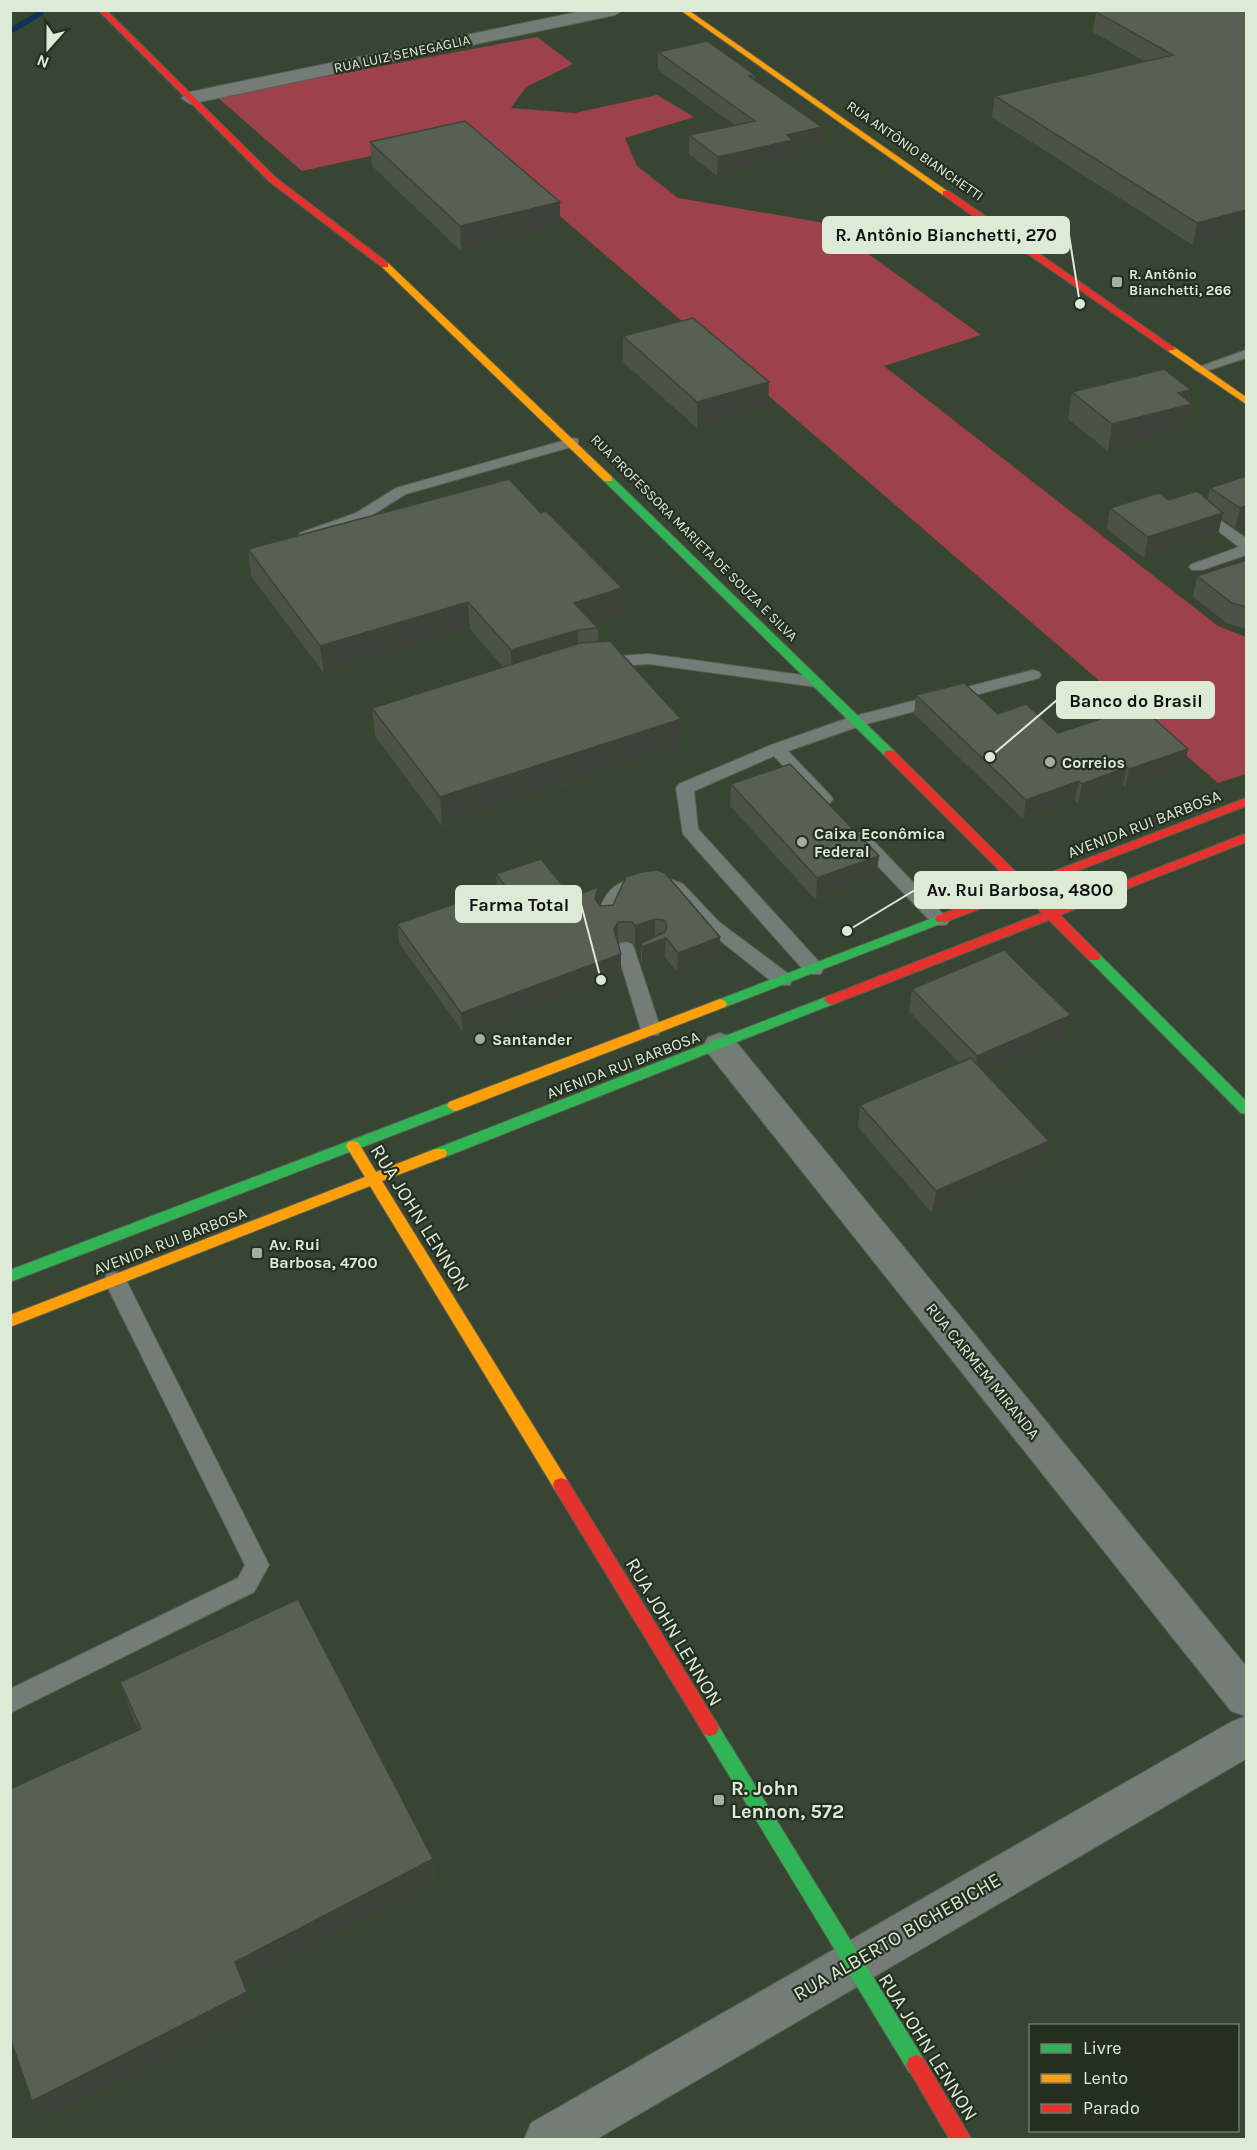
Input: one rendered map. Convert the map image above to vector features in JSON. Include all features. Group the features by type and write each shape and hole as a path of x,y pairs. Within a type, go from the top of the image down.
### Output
{"street":[{"name":"RUA PROFESSORA MARIETA DE SOUZA E SILVA","path":"100,10 273,180 410,287 573,442 1246,1109"},
{"name":"RUA LUIZ SENEGAGLIA","path":"190,98 615,10"},
{"name":"RUA ANTÔNIO BIANCHETTI","path":"683,10 1246,401"},
{"name":"AVENIDA RUI BARBOSA","path":"10,1276 1246,802"},
{"name":"AVENIDA RUI BARBOSA","path":"10,1321 1246,838"},
{"name":"RUA CARMEM MIRANDA","path":"720,1045 1246,1697"},
{"name":"RUA JOHN LENNON","path":"353,1146 962,2139"},
{"name":"RUA ALBERTO BICHEBICHE","path":"548,2139 1246,1736"}],"lane":[{"path":"1200,369 1246,354"},
{"path":"289,542 361,516 401,491 573,442"},
{"path":"1201,511 1246,545"},
{"path":"1197,567 1246,550"},
{"path":"591,663 649,659 816,682"},
{"path":"814,969 688,830 685,788 777,749 856,721 1033,675"},
{"path":"777,749 834,809"},
{"path":"850,826 940,921"},
{"path":"606,919 609,904 618,891 635,883 658,881 677,888 705,928 783,980"},
{"path":"634,951 651,1030"},
{"path":"10,1701 246,1585 257,1565 115,1280"}],"shaded area":[{"path":"537,37 573,64 526,87 511,108 575,113 657,95 694,117 625,138 637,166 678,198 825,223 981,335 884,366 1218,626 1246,637 1246,774 1218,783 466,135 302,171 217,97"}],"building":[{"path":"1102,10 1246,10 1246,210 1197,223 995,96 1173,55 1096,12"},
{"path":"707,41 755,75 749,76 822,127 787,135 793,140 718,157 689,135 755,121 658,52"},
{"path":"465,121 560,202 460,226 370,142"},
{"path":"693,318 769,382 697,402 623,336"},
{"path":"1164,369 1191,390 1178,393 1192,404 1112,424 1072,392"},
{"path":"1246,476 1246,506 1240,508 1210,488"},
{"path":"509,479 541,513 546,511 622,588 574,603 598,628 578,630 511,650 468,602 320,646 248,549"},
{"path":"1197,491 1223,513 1148,537 1110,508 1159,493 1169,500"},
{"path":"1246,560 1246,607 1232,603 1197,576"},
{"path":"610,641 681,719 440,797 372,708 580,643"},
{"path":"964,683 998,714 1026,704 1058,733 1140,706 1188,749 1129,769 1127,767 1082,784 1079,781 1026,800 916,695"},
{"name":"Caixa Econômica Federal","path":"790,764 879,856 817,878 731,784"},
{"path":"541,859 572,897 598,887 595,899 600,906 613,905 626,877 657,870 665,873 720,937 678,953 666,938 642,947 641,943 665,932 667,926 664,920 655,919 635,926 632,922 618,922 614,929 621,954 461,1013 397,924 505,886 496,874"},
{"path":"1004,950 1071,1015 977,1056 912,989"},
{"path":"971,1058 1049,1141 936,1191 860,1105"},
{"path":"298,1599 433,1859 235,1962 247,1992 32,2101 10,2038 10,1789 141,1729 120,1682"}],"waterway":[{"path":"10,31 41,13"}],"traffic: fast":[{"path":"608,479 890,754"},
{"path":"720,1004 941,919"},
{"path":"1094,957 1246,1109"},
{"path":"440,1153 831,1000"},
{"path":"10,1276 454,1106"},
{"path":"710,1728 916,2065"}],"traffic: slow":[{"path":"683,10 946,193"},
{"path":"385,265 608,479"},
{"path":"1171,349 1246,401"},
{"path":"454,1106 720,1004"},
{"path":"353,1146 561,1485"},
{"path":"10,1321 440,1153"}],"traffic: jam":[{"path":"101,10 273,180 385,265"},
{"path":"946,193 1171,349"},
{"path":"890,754 1094,957"},
{"path":"941,919 1246,802"},
{"path":"831,1000 1246,838"},
{"path":"561,1485 710,1728"},
{"path":"916,2065 962,2140"}],"place":[{"name":"R. Antônio Bianchetti, 266","path":"1117,282"},
{"name":"R. Antônio Bianchetti, 270","path":"1080,304"},
{"name":"Banco do Brasil","path":"990,757"},
{"name":"Correios","path":"1050,762"},
{"name":"Caixa Econômica Federal","path":"802,842"},
{"name":"Av. Rui Barbosa, 4800","path":"847,931"},
{"name":"Farma Total","path":"601,980"},
{"name":"Santander","path":"480,1039"},
{"name":"Av. Rui Barbosa, 4700","path":"257,1253"},
{"name":"R. John Lennon, 572","path":"719,1800"}]}
